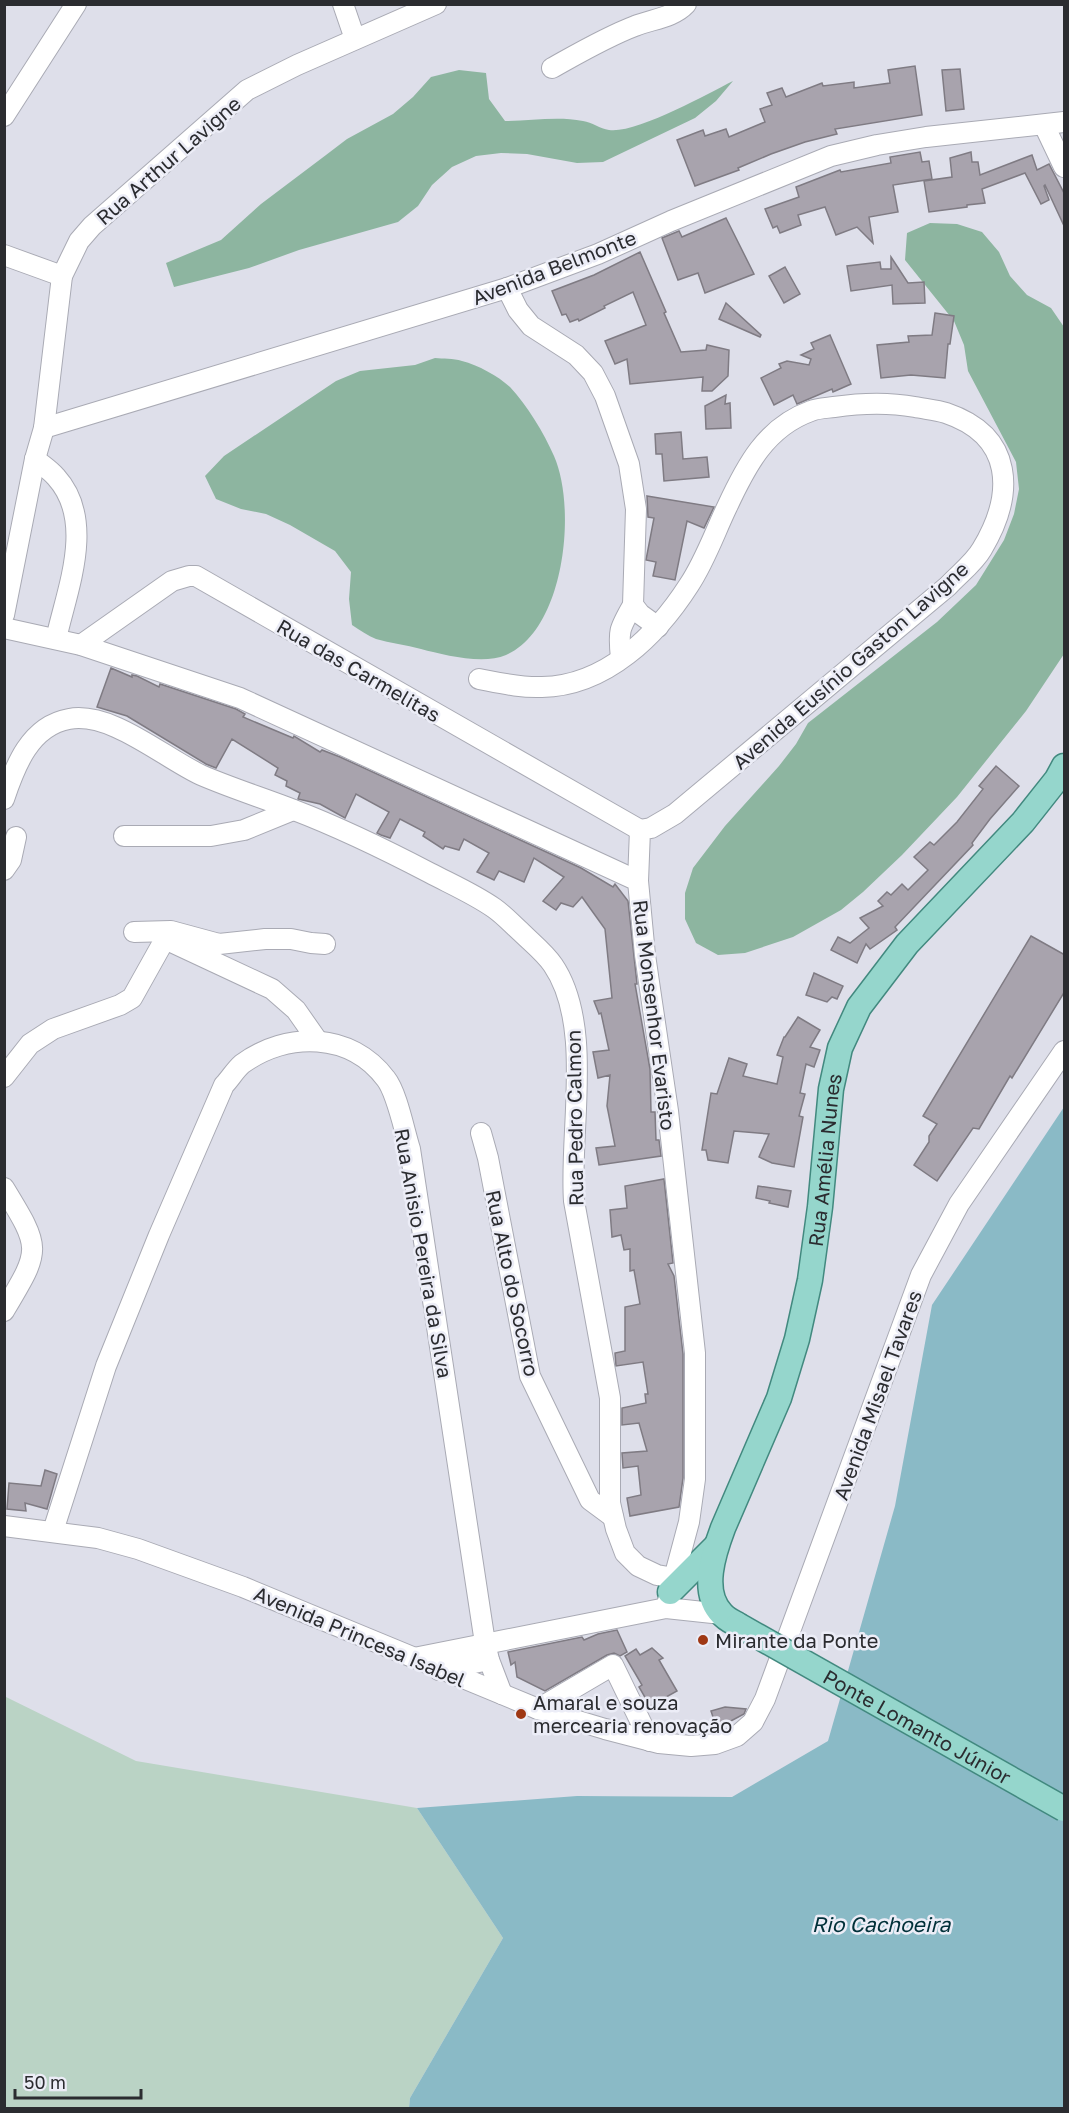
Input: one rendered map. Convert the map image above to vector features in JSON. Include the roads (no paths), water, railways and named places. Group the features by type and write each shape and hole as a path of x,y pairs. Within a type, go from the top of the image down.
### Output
{"main road":[{"name":"Rua Amélia Nunes","path":"730,1620 712,1593 710,1576 716,1546 779,1398 797,1339 810,1280 820,1207 831,1089 840,1048 859,1007 907,944 1023,822 1065,766"},
{"path":"670,1592 716,1546"},
{"name":"Ponte Lomanto Júnior","path":"730,1620 1065,1809"}],"street":[{"path":"4,116 76,4"},
{"path":"343,4 355,39"},
{"name":"Rua Arthur Lavigne","path":"4,615 35,459 44,428 62,276 79,241 92,226 247,90 297,65 436,4"},
{"path":"552,68 604,40 636,26 679,12 686,4"},
{"name":"Avenida Belmonte","path":"44,428 507,288 598,254 671,221 831,156 876,145 926,137 1065,122"},
{"path":"1044,125 1065,167"},
{"path":"4,255 62,276"},
{"path":"507,288 518,310 531,326 576,356 593,373 609,407 629,464 636,509 633,605 620,626 618,635 621,658"},
{"name":"Avenida Eusínio Gaston Lavigne","path":"479,679 513,685 544,687 577,682 603,672 621,658 658,627 690,583 757,450 777,429 812,410 861,403 900,404 946,413 979,430 994,445 1001,465 1004,491 997,521 981,551 948,586 684,807 667,820 651,828 640,830"},
{"path":"35,459 56,477 66,491 76,516 77,547 56,639"},
{"name":"Rua das Carmelitas","path":"81,645 172,581 196,576 640,830"},
{"path":"633,605 640,614 658,627"},
{"name":"Rua Monsenhor Evaristo","path":"4,628 81,645 240,698 638,881 645,955 668,1111 696,1353 695,1479 689,1522 670,1592"},
{"name":"Rua Pedro Calmon","path":"4,799 19,760 32,741 47,728 69,719 99,720 130,734 201,775 346,831 399,856 495,908 552,963 562,981 570,1006 577,1080 574,1201 610,1398 610,1503 625,1553 638,1566 657,1575 670,1592"},
{"path":"124,836 211,836 244,830 293,810"},
{"path":"638,881 640,830"},
{"path":"4,870 11,860 16,837"},
{"path":"135,932 171,931 219,944 265,939 291,939 325,944"},
{"path":"4,1077 30,1044 53,1029 120,1005 132,998 165,939 272,989 296,1010 317,1040"},
{"name":"Rua Anisio Pereira da Silva","path":"54,1531 106,1366 224,1085 240,1066 262,1052 287,1043 317,1040 344,1046 366,1058 388,1081 410,1149 487,1652 502,1694"},
{"name":"Avenida Misael Tavares","path":"715,1744 737,1736 753,1722 765,1699 921,1275 959,1204 1065,1051"},
{"name":"Rua Alto do Socorro","path":"481,1133 488,1158 530,1376 590,1500 613,1517"},
{"path":"4,1188 24,1220 34,1249 27,1273 4,1311"},
{"name":"Avenida Princesa Isabel","path":"4,1526 98,1538 138,1549 243,1587 538,1709 650,1741 691,1746 715,1744"},
{"path":"439,1670 670,1592 730,1620"},
{"path":"414,1658 487,1652"},
{"path":"538,1709 613,1665 650,1741"}],"water":[{"name":"Rio Cachoeira","path":"1064,1107 1064,2108 409,2108 410,2098 503,1938 417,1808 577,1796 732,1797 828,1741 895,1506 932,1305"}],"place":[{"name":"Mirante da Ponte","path":"703,1640"},
{"name":"Amaral e souza mercearia renovação","path":"521,1714"}]}
